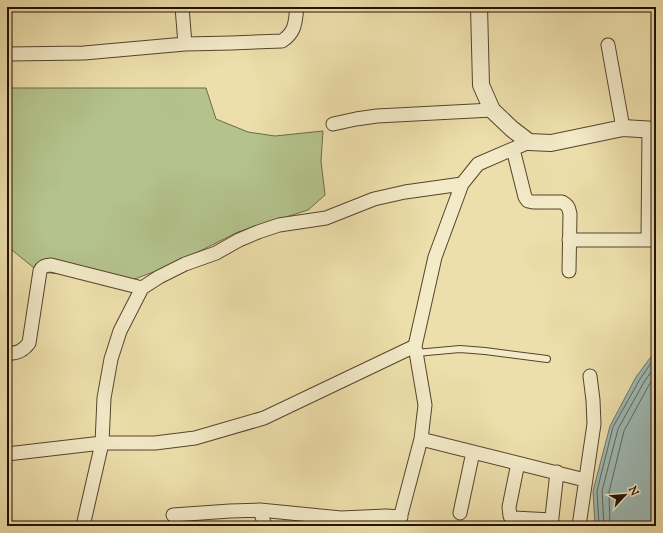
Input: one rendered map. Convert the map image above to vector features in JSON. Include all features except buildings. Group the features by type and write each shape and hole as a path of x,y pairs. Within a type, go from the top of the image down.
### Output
{"street":[{"path":"182,7 185,44"},
{"path":"9,54 84,53 185,44 282,41 292,32 296,19 297,7"},
{"path":"478,7 481,84 492,110 512,129 529,142"},
{"path":"608,45 623,128"},
{"path":"333,124 377,116 492,110"},
{"path":"173,515 260,510 341,518 386,516 399,521 421,439 425,405 416,349 435,257 462,184 478,164 529,142 550,143 623,128 652,130 652,239 569,240"},
{"path":"513,149 525,197 528,201 562,202 569,208 569,271"},
{"path":"83,526 102,443 104,398 111,359 120,331 142,288 159,277 185,264 216,253 239,240 278,225 326,218 374,199 405,192 462,184"},
{"path":"7,353 16,353 24,349 29,343 40,271 42,267 46,265 142,288"},
{"path":"7,454 102,443 155,443 195,438 264,418 416,349"},
{"path":"579,526 592,446 594,424 590,376"},
{"path":"421,439 586,480"},
{"path":"460,513 473,452"},
{"path":"518,463 509,507 510,516 514,518 551,523 556,472"},
{"path":"260,510 265,526"}],"lane":[{"path":"416,349 460,349 547,359"}],"green space":[{"path":"7,88 206,88 216,119 248,132 275,136 323,131 321,161 325,195 308,210 238,232 172,265 132,280 39,272 7,246"}],"water":[{"path":"656,350 656,526 595,526 593,491 610,426 636,377"}]}
